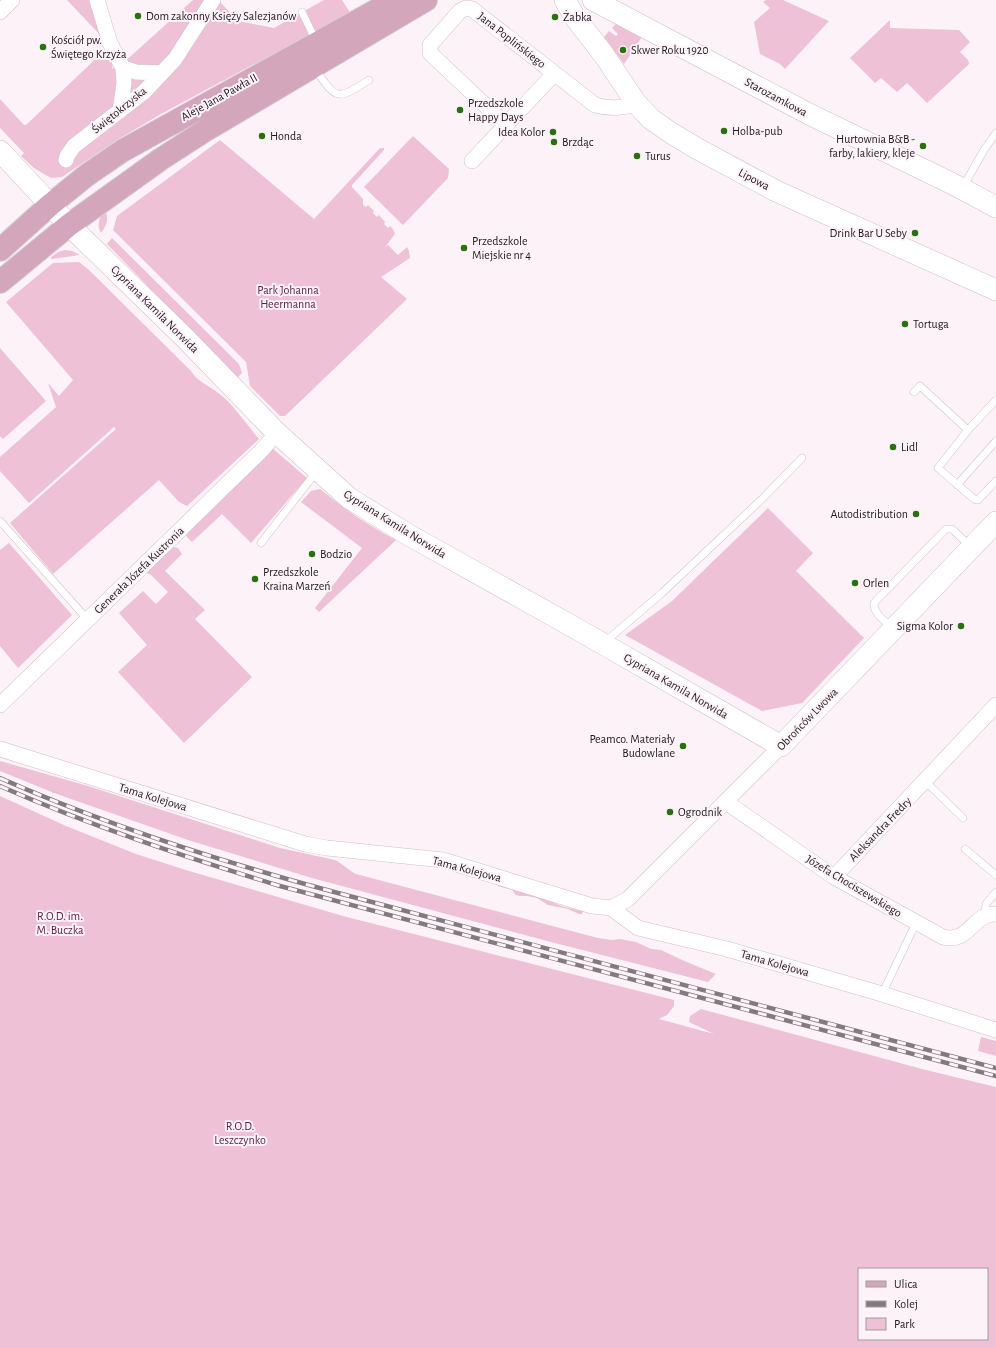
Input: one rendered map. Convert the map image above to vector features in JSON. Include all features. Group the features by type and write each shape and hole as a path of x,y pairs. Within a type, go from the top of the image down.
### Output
{"main road":[{"name":"Aleje Jana Pawła II","path":"0,250 50,205 87,175 122,151 395,0"},
{"name":"Aleje Jana Pawła II","path":"0,282 69,225 161,159 206,130 426,0"}],"street":[{"path":"97,0 108,37 123,68 124,83 120,112"},
{"name":"Świętokrzyska","path":"66,160 74,146 144,92 175,59 213,0"},
{"name":"Lipowa","path":"565,0 574,16 587,32 636,103 651,119 671,133 776,191 996,290"},
{"path":"587,32 584,16 587,10 598,3"},
{"name":"Starozamkowa","path":"598,3 809,114 996,207"},
{"name":"Jana Poplińskiego","path":"506,125 430,53 430,45 460,11 466,8 472,9 595,105 616,109 636,103"},
{"path":"123,68 136,72 162,73"},
{"name":"Jana Poplińskiego","path":"472,160 554,74"},
{"name":"Cypriana Kamila Norwida","path":"0,151 69,225 185,338 277,433 349,498 407,534 781,746"},
{"name":"Generała Józefa Kustronia","path":"0,705 260,452 277,433"},
{"name":"Obrońców Lwowa","path":"611,908 628,899 726,802 894,630 996,522"},
{"name":"Aleksandra Fredry","path":"834,877 996,705"},
{"name":"Tama Kolejowa","path":"0,749 305,844 327,848 443,860 592,906 611,908 638,928 727,949 882,994 996,1030"},
{"name":"Józefa Chociszewskiego","path":"726,802 834,877 943,937 954,939 961,936 990,915"}],"lane":[{"path":"302,12 317,43"},
{"path":"313,67 335,94 341,95 350,92 369,80"},
{"path":"962,189 984,150 996,133"},
{"path":"914,392 920,386 968,430"},
{"path":"996,400 968,430 938,468 974,499 978,500 996,481"},
{"path":"957,485 996,441"},
{"path":"603,644 662,593 762,499 802,458"},
{"path":"261,543 317,470"},
{"path":"0,521 88,620"},
{"path":"894,630 874,610 874,603 876,600 946,529 952,529 955,531 972,547"},
{"path":"925,781 963,818"},
{"path":"965,849 996,875"},
{"name":"Józefa Chociszewskiego","path":"990,915 986,904 996,892"},
{"path":"882,994 916,923"}],"green space":[{"path":"67,0 90,0 102,37"},
{"path":"193,0 218,0 238,21 274,28 324,0 342,0 353,17 273,54 161,114 117,140 62,177 51,178 34,168 21,156 24,153 0,128 0,99 24,125 26,125 105,50 113,62 112,69 120,62 122,64"},
{"path":"766,0 783,0 829,21 785,69 780,64 760,54 754,22 770,8 763,2"},
{"path":"890,20 890,28 959,30 970,42 960,52 968,60 969,64 927,103 907,83 897,92 881,78 875,83 850,58"},
{"name":"Skwer Roku 1920","path":"618,22 643,35 624,64 604,37 609,31 616,36 618,34 612,28"},
{"path":"413,136 449,169 448,178 403,225 364,187"},
{"name":"Park Johanna Heermanna","path":"220,140 314,219 380,148 384,148 384,150 352,185 352,187 363,199 363,205 366,207 368,205 377,217 379,215 388,228 390,226 392,228 395,234 385,247 388,245 398,255 407,247 409,251 410,258 381,277 407,299 285,416 280,416 250,386 246,362 113,230 117,216"},
{"path":"105,209 107,222 101,233 99,221"},
{"path":"112,238 239,364 242,373 237,378 107,244"},
{"path":"65,250 72,251 80,255 50,258 58,252"},
{"path":"79,262 88,269 197,378 227,400 259,439 187,506 179,502 159,480 53,574 10,523 116,429 114,427 29,503 0,471 0,457 56,407 48,383 59,396 73,380 6,302 53,263"},
{"path":"0,348 46,401 3,439 0,436"},
{"path":"272,448 307,478 251,543 222,514 192,542 187,537 185,532"},
{"path":"320,489 357,517 396,540 319,612 315,608 362,548 301,502 311,491"},
{"path":"768,508 813,553 796,571 864,638 802,703 762,711 625,635 672,601"},
{"path":"9,543 72,615 18,668 0,646 0,550"},
{"path":"173,547 178,548 182,554 165,571 205,610 195,619 252,677 184,743 118,672 147,645 119,613 143,591 156,604 168,592 151,575 145,572 163,552"},
{"path":"0,761 88,786 280,848 335,860 356,874 598,938 612,940 620,939 636,942 651,949 661,950 716,974 708,982 312,878 188,840 54,793 0,771"},
{"name":"R.O.D. Leszczynko","path":"0,796 66,826 136,854 189,871 343,916 674,1000 674,1006 667,1015 659,1019 714,1034 689,1022 690,1016 701,1009 922,1069 996,1087 996,1348 0,1348"},
{"path":"498,884 545,899 564,907 583,911 582,914 568,909 548,905 537,898 516,895 512,890 498,886"},
{"path":"981,1037 996,1041 996,1056 978,1051"}],"railway":[{"path":"0,778 79,811 159,840 282,878 996,1068"},
{"path":"0,786 104,828 209,864 280,886 996,1076"}],"place":[{"name":"Dom zakonny Księży Salezjanów","path":"138,16"},
{"name":"Żabka","path":"555,17"},
{"name":"Kościół pw. Świętego Krzyża","path":"43,47"},
{"name":"Skwer Roku 1920","path":"623,50"},
{"name":"Przedszkole Happy Days","path":"460,110"},
{"name":"Holba-pub","path":"724,131"},
{"name":"Idea Kolor","path":"553,132"},
{"name":"Honda","path":"262,136"},
{"name":"Brzdąc","path":"554,142"},
{"name":"Hurtownia B&B - farby, lakiery, kleje","path":"923,146"},
{"name":"Turus","path":"637,156"},
{"name":"Drink Bar U Seby","path":"915,233"},
{"name":"Przedszkole Miejskie nr 4","path":"464,248"},
{"name":"Tortuga","path":"905,324"},
{"name":"Lidl","path":"893,447"},
{"name":"Autodistribution","path":"916,514"},
{"name":"Bodzio","path":"312,554"},
{"name":"Przedszkole Kraina Marzeń","path":"255,579"},
{"name":"Orlen","path":"855,583"},
{"name":"Sigma Kolor","path":"961,626"},
{"name":"Peamco. Materiały Budowlane","path":"683,746"},
{"name":"Ogrodnik","path":"670,812"}],"park label":[{"name":"R.O.D. im. M. Buczka","path":"60,923"}]}
